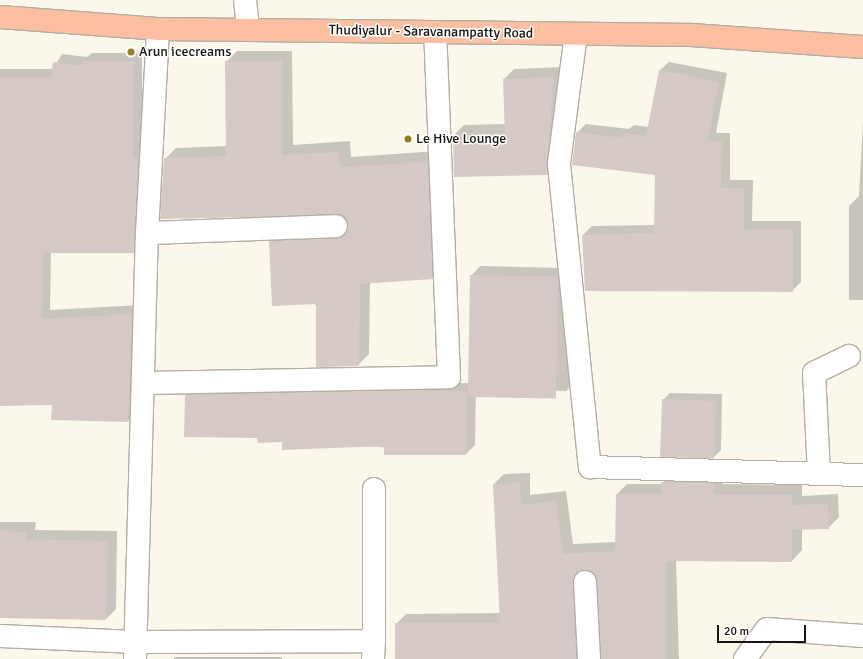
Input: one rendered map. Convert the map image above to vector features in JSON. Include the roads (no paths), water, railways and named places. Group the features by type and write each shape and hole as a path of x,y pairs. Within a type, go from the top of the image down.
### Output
{"main road":[{"name":"Thudiyalur - Saravanampatty Road","path":"0,17 158,29 692,35 863,47"}],"street":[{"path":"245,0 248,30"},
{"path":"135,651 144,382 147,233 158,29"},
{"path":"144,382 449,377 436,32"},
{"path":"576,34 559,164 590,468 863,475"},
{"path":"147,233 336,226"},
{"path":"819,474 814,373 849,356"},
{"path":"0,636 135,651 374,650 374,489"},
{"path":"585,582 589,659"},
{"path":"745,659 767,629 863,636"}],"place":[{"name":"Arun icecreams","path":"131,52"},
{"name":"Le Hive Lounge","path":"408,139"}]}
